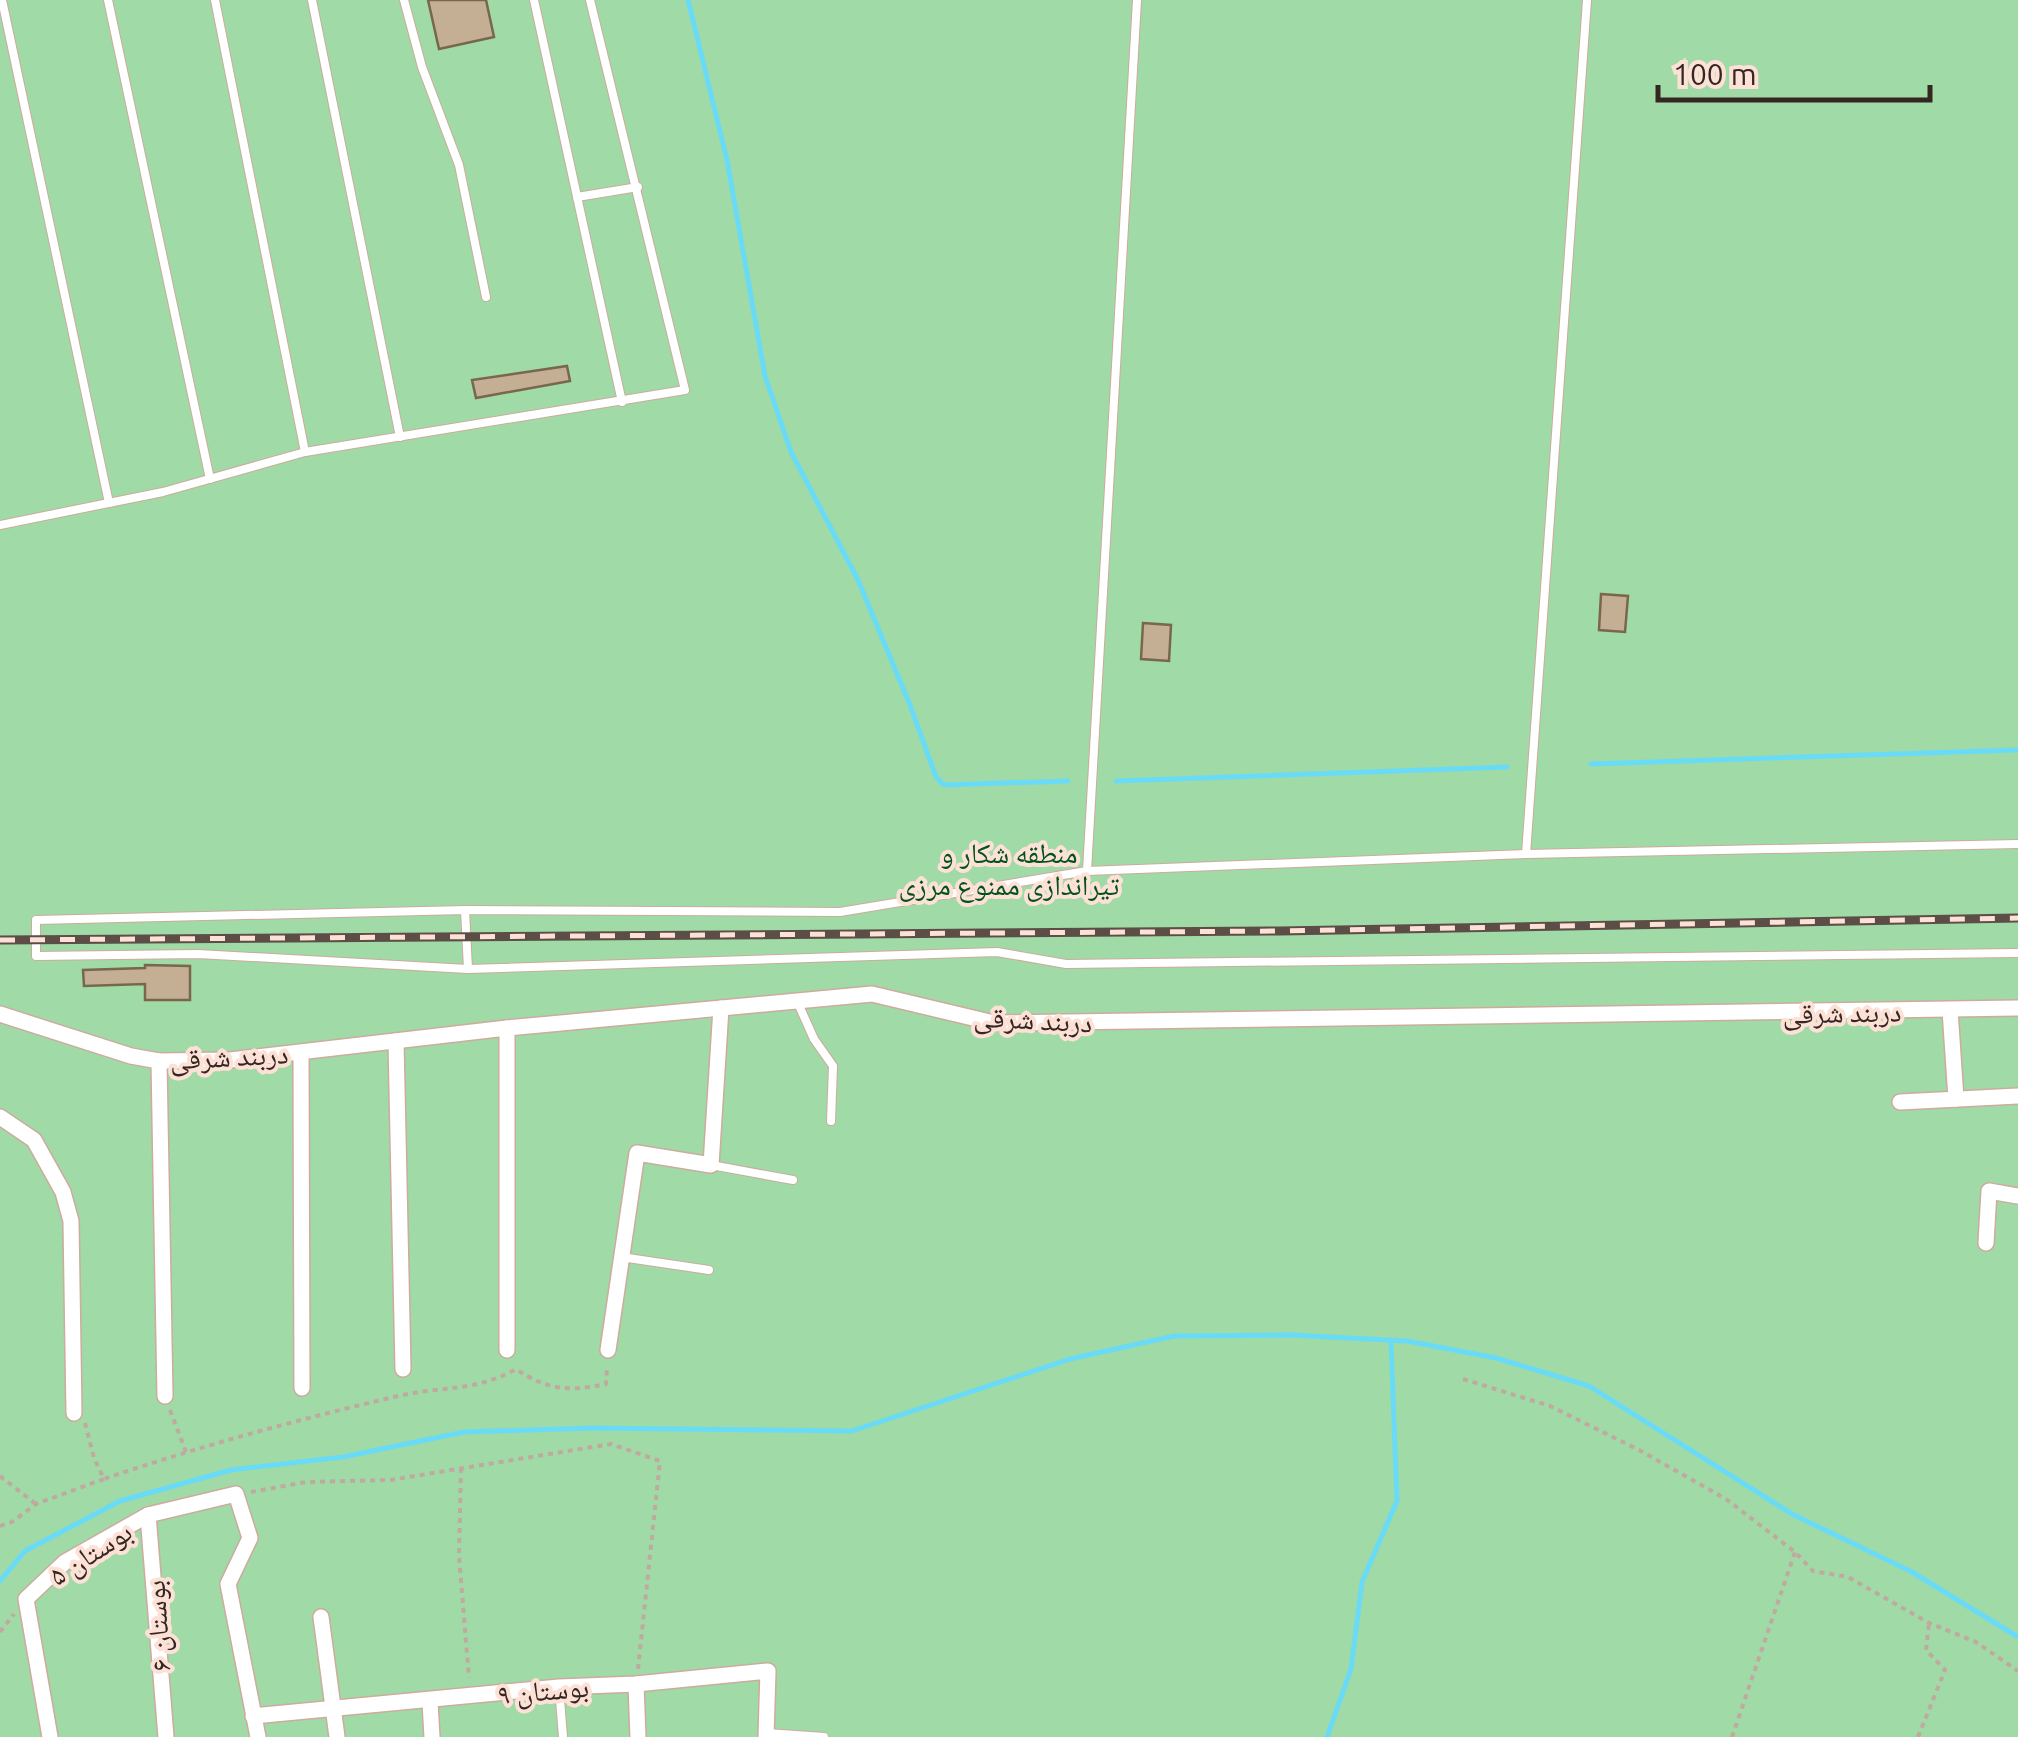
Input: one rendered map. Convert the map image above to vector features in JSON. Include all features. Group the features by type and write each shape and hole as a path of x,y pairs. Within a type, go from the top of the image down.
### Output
{"street":[{"name":"دربند شرقی","path":"0,1014 131,1056 159,1061 230,1060 506,1028 872,994 994,1023 2018,1008"},
{"path":"608,1350 638,1152 711,1165 721,1008"},
{"path":"1950,1010 1956,1099"},
{"path":"506,1028 507,1350"},
{"path":"396,1042 403,1368"},
{"path":"301,1053 302,1388"},
{"path":"159,1061 165,1396"},
{"path":"1900,1102 2018,1096"},
{"path":"0,1117 34,1140 63,1192 71,1221 74,1413"},
{"path":"1986,1243 1990,1191 2018,1196"},
{"path":"236,1494 250,1538 228,1584 258,1737"},
{"name":"بوستان ۵","path":"50,1737 26,1599 65,1562 148,1515 236,1494"},
{"name":"بوستان ۶","path":"148,1515 166,1737"},
{"path":"322,1617 338,1737"},
{"name":"بوستان ۹","path":"254,1716 768,1671 766,1735"},
{"path":"636,1684 638,1737"},
{"path":"430,1702 432,1737"}],"lane":[{"path":"2,0 109,503"},
{"path":"108,0 210,479"},
{"path":"215,0 305,452"},
{"path":"312,0 400,437"},
{"path":"404,0 422,67 459,164 486,297"},
{"path":"534,0 622,402"},
{"path":"0,525 210,479 305,452 685,390 590,0"},
{"path":"1087,871 1137,0"},
{"path":"1526,854 1587,0"},
{"path":"577,197 638,187"},
{"path":"2018,844 1526,854 1087,871 840,912 465,910 36,920 36,956 198,954 468,969 997,952 1066,964 2018,954"},
{"path":"465,910 468,969"},
{"path":"797,1001 814,1039 833,1066 831,1121"},
{"path":"711,1165 793,1180"},
{"path":"622,1257 709,1270"},
{"path":"559,1687 563,1737"},
{"path":"766,1735 824,1737"}],"path":[{"path":"0,1526 36,1504 186,1452 403,1395 461,1389 496,1380 516,1369 541,1386 584,1388 606,1384 608,1350"},
{"path":"1462,1378 1550,1406 1641,1451 1726,1499 1795,1552 1813,1571 1848,1577 1929,1624 1976,1642 2018,1671"},
{"path":"165,1396 186,1452"},
{"path":"74,1413 87,1425 94,1458 104,1479"},
{"path":"236,1494 306,1482 390,1480 610,1444 660,1461 636,1684"},
{"path":"461,1468 459,1556 470,1697"},
{"path":"0,1476 36,1504"},
{"path":"1732,1737 1795,1552"},
{"path":"1918,1737 1944,1670 1926,1650 1929,1624"}],"green space":[{"name":"منطقه شکار و تیراندازی ممنوع مرزی","path":"0,0 2018,0 2018,1737 0,1737"}],"building":[{"path":"428,0 486,0 494,37 439,49"},
{"path":"567,366 570,381 476,398 472,380"},
{"path":"1601,594 1628,596 1625,632 1599,630"},
{"path":"1143,623 1171,625 1169,661 1141,659"},
{"path":"190,966 190,1000 145,1000 145,984 84,986 83,970"}],"waterway":[{"path":"688,0 727,160 765,376 791,452 858,580 936,777 944,785 1068,781"},
{"path":"1591,764 2018,750"},
{"path":"1116,781 1507,767"},
{"path":"0,1581 25,1551 120,1501 231,1470 343,1457 464,1432 593,1428 852,1431 1070,1359 1174,1336 1291,1335 1407,1341 1496,1358 1589,1386 1792,1514 1912,1572 2018,1637"},
{"path":"1327,1737 1351,1669 1362,1582 1397,1501 1391,1341"}],"railway":[{"path":"0,940 1280,931 2018,918"}]}
